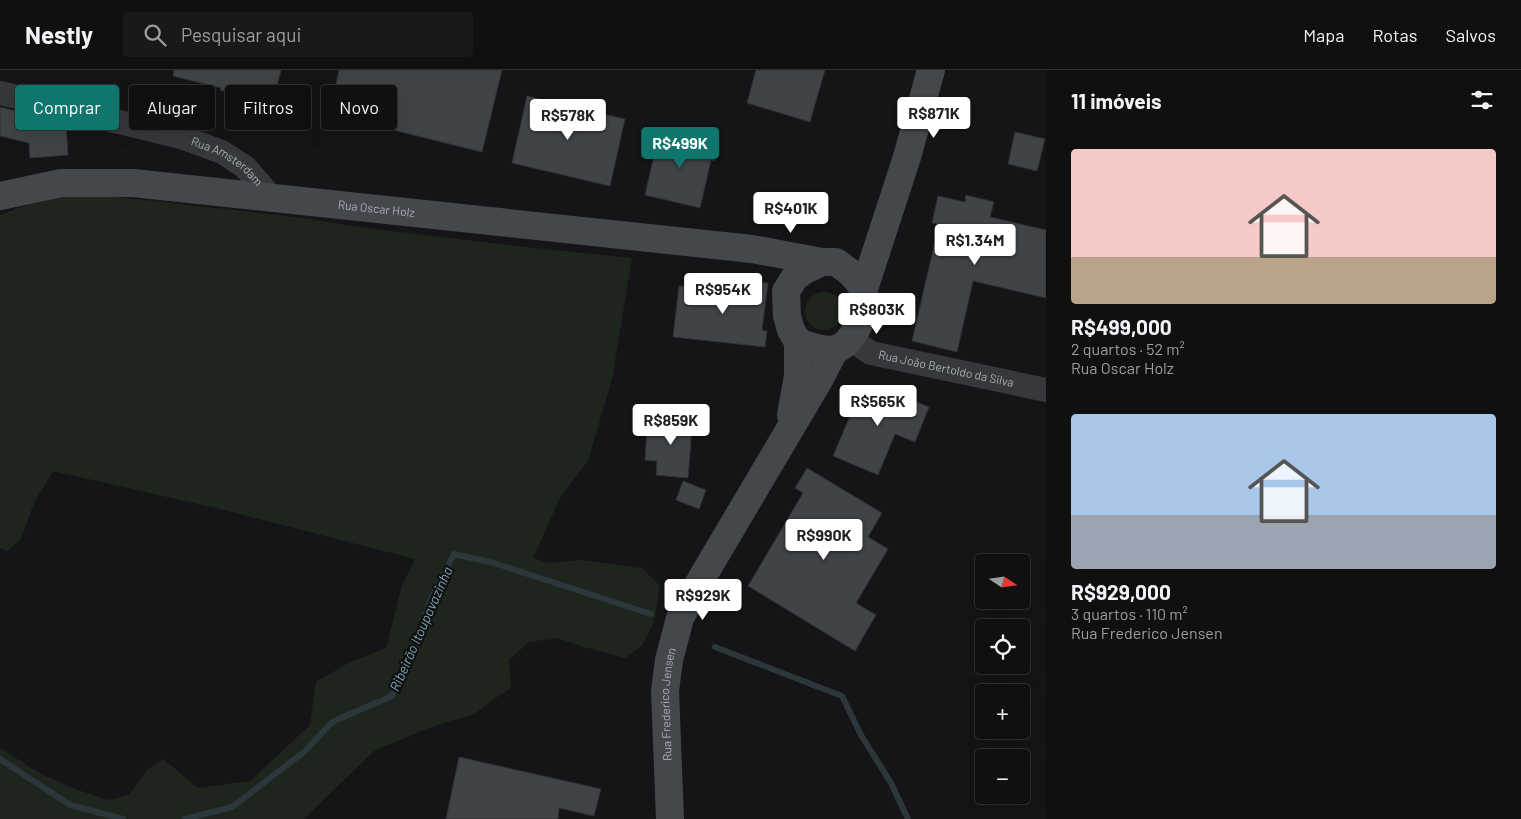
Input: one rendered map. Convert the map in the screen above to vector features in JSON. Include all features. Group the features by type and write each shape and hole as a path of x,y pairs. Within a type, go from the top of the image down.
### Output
{"main road":[{"name":"Rua Frederico Jensen","path":"670,819 665,691 669,660 680,618 819,380 861,319 865,305 864,289 907,157 931,70"},
{"name":"Rua Oscar Holz","path":"0,196 60,184 133,183 752,249 829,262"},
{"name":"Rua Frederico Jensen","path":"784,438 794,404 798,376 798,342 787,316 786,291 795,277 805,270 829,262 856,249 875,229 894,196"},
{"name":"Rua Oscar Holz","path":"752,249 770,259 782,269 786,291"},
{"path":"829,262 851,273 864,289"},
{"path":"798,342 812,346 842,344"}],"street":[{"name":"Rua Amsterdam","path":"0,93 181,137 222,152 245,167 272,198"},
{"name":"Rua João Bertoldo da Silva","path":"842,344 1046,390"}],"shaded area":[{"path":"99,195 295,217 375,229 525,247 632,258 612,379 588,461 561,496 533,558 549,563 581,560 642,568 660,586 654,622 642,646 625,658 557,638 529,642 509,660 511,688 473,715 426,729 374,751 304,819 0,819 0,748 41,774 75,789 108,800 129,795 148,769 163,759 198,788 250,781 310,725 316,682 350,662 386,648 402,585 415,559 220,509 53,471 34,503 21,539 7,551 0,548 0,215 44,197"},
{"path":"824,292 838,297 843,311 838,325 824,330 810,325 805,311 810,297"}],"building":[{"path":"174,70 281,70 277,85 225,85 225,91 220,90 221,88 215,85 173,76"},
{"path":"339,70 502,70 482,152 393,130 397,130 397,85 336,85"},
{"path":"756,70 825,70 810,122 747,103"},
{"path":"527,96 625,119 610,186 512,163"},
{"path":"0,107 15,111 15,130 66,130 68,155 30,158 29,143 0,136"},
{"path":"660,130 718,144 714,161 711,160 700,208 645,195"},
{"path":"1015,132 1045,139 1037,171 1008,164"},
{"path":"966,195 994,202 990,217 1046,230 1046,298 973,281 957,352 912,341 939,224 932,223 938,196 965,202"},
{"path":"742,280 768,283 762,330 767,331 765,347 673,337 679,286 741,293"},
{"path":"875,385 929,407 915,442 895,434 878,475 833,456 859,389 872,394"},
{"path":"674,413 693,414 688,478 656,475 657,461 645,460 647,428 658,429 659,420 673,421"},
{"path":"807,468 882,513 868,537 888,549 856,603 876,615 855,651 748,586 803,493 795,488"},
{"path":"683,481 706,490 699,509 676,500"},
{"path":"459,757 601,789 594,816 559,808 558,819 446,819"}],"waterway":[{"name":"Ribeirão Itoupavazinha","path":"185,819 232,807 304,752 332,722 392,696 415,648 430,601 454,554 494,563 651,614"},
{"name":"Ribeirão Itoupavazinha","path":"715,647 842,696 861,735 891,783 908,819"},
{"name":"Ribeirão Itoupavazinha","path":"0,759 70,805 123,819"}]}
